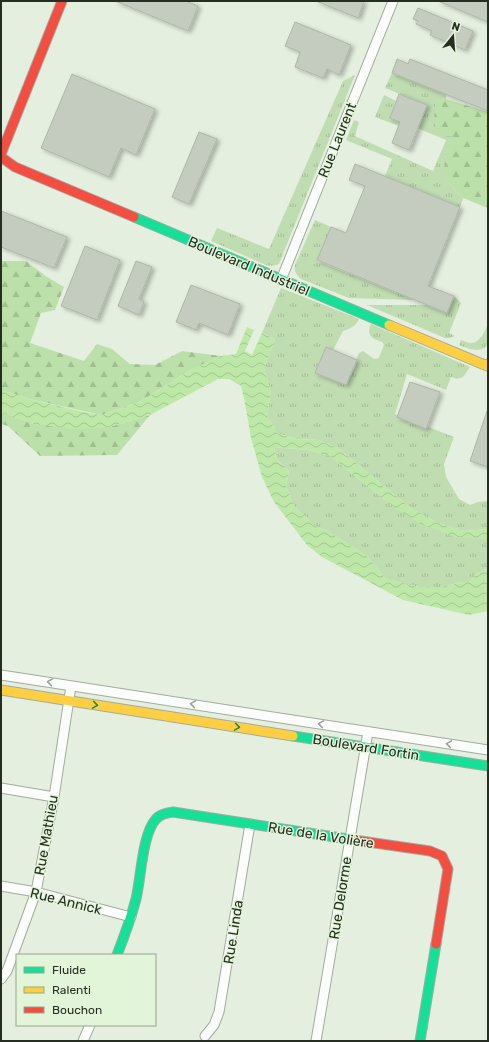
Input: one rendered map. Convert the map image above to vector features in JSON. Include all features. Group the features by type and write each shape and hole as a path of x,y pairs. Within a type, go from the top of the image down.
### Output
{"street":[{"path":"1,156 62,1"},
{"name":"Rue Laurent","path":"281,280 393,1"},
{"name":"Boulevard Industriel","path":"1,156 5,164 488,365"},
{"name":"Boulevard Fortin","path":"1,675 484,749 478,764"},
{"name":"Rue Mathieu","path":"1,979 7,971 36,892 54,797 71,686"},
{"name":"Boulevard Fortin","path":"1,690 488,766"},
{"path":"152,714 155,698"},
{"path":"254,730 257,714"},
{"name":"Rue Delorme","path":"316,1041 368,732"},
{"path":"1,788 54,797"},
{"name":"Rue de la Volière","path":"116,954 131,917 136,899 149,830 156,819 162,815 173,812 430,851 442,856 448,869 420,1041"},
{"name":"Rue Linda","path":"205,1036 214,1025 219,1012 250,824"},
{"name":"Rue Annick","path":"1,886 36,892 131,917"},
{"path":"83,1041 90,1026"}],"green space":[{"path":"392,73 446,94 446,99 437,101 444,135 453,136 445,158 447,181 463,198 460,207 385,176 392,159 346,140 354,120 359,122 355,136 433,171 446,140 417,128 427,105 385,88"},
{"path":"355,75 279,264 272,266 266,265 211,241 217,228 269,249 343,81"},
{"path":"384,95 396,101 390,118 400,122 399,126 375,117"},
{"path":"446,99 488,112 488,208 463,198 447,181 444,172 445,158 452,136 437,132 434,116 437,101"},
{"path":"315,220 331,227 317,261 414,300 349,298 301,279 296,273 295,265"},
{"path":"1,261 26,261 47,277 64,287 55,310 41,313 30,343 84,361 97,344 112,349 130,364 155,365 182,351 221,356 190,370 141,401 102,415 29,399 1,390"},
{"path":"281,288 359,319 352,327 343,331 333,350 326,347 315,373 346,385 359,353 363,351 374,359 379,358 384,345 382,342 375,340 371,336 369,331 371,324 470,367 463,377 457,379 451,377 446,390 407,374 395,414 454,437 444,464 446,477 459,499 470,505 488,501 488,529 464,531 436,522 408,506 338,448 318,440 296,439 277,433 267,416 271,393 264,368 275,339 262,333"},
{"path":"454,296 461,303 449,333 455,336 450,338 445,338 367,305 427,305 447,313"},
{"path":"488,324 488,343 486,347 475,350 459,345 461,340 471,343 477,341 482,336"},
{"path":"1,412 34,424 106,428 150,415 117,455 40,456 8,426 1,424"},
{"path":"274,447 307,450 330,456 395,508 478,538 488,539 488,568 476,574 469,582 461,582 442,587 419,587 386,579 367,556 328,531 315,526 295,507 286,487 289,471 276,458"}],"water":[{"path":"247,327 254,330 245,351 252,355 262,333 275,339 264,368 271,393 267,416 277,433 296,439 318,440 338,448 408,506 436,522 464,531 488,529 488,539 455,537 421,524 395,508 330,456 307,450 274,447 276,458 289,471 286,487 295,507 315,526 328,531 367,556 386,579 419,587 442,587 461,582 469,582 476,574 488,568 488,611 469,615 403,600 322,557 307,545 274,502 262,477 251,438 241,386 229,379 218,379 150,415 106,428 72,429 34,424 1,412 1,390 29,399 102,415 141,401 190,370 203,364 221,356 236,354"}],"building":[{"path":"115,1 186,1 198,6 188,31"},
{"path":"316,1 364,1 358,18"},
{"path":"438,1 488,1 488,22"},
{"path":"418,8 473,31 465,50 430,35 432,31 416,24 418,21 413,19"},
{"path":"295,22 351,45 339,75 327,69 323,78 295,67 300,52 285,46"},
{"path":"397,59 408,64 410,59 488,90 488,111 392,73"},
{"path":"72,74 155,109 136,155 121,148 109,177 41,148"},
{"path":"399,94 427,105 409,150 392,143 400,122 390,118"},
{"path":"199,132 217,139 189,204 172,197"},
{"path":"355,164 460,207 428,286 454,296 447,313 317,260 331,227 346,233 365,186 349,180"},
{"path":"1,211 67,237 54,268 1,247"},
{"path":"85,246 120,260 97,320 61,306"},
{"path":"136,261 152,267 139,299 144,302 139,315 118,306"},
{"path":"191,285 240,304 228,335 199,323 196,330 176,322"},
{"path":"326,347 357,360 346,385 315,373"},
{"path":"410,382 440,392 426,429 397,417"},
{"path":"488,411 488,467 470,461"}],"traffic: fast":[{"path":"134,217 389,325"},
{"path":"293,736 488,766"},
{"path":"117,954 136,899 145,846 151,826 158,817 166,813 173,812 354,840"},
{"path":"420,1041 436,944"}],"traffic: slow":[{"path":"389,325 487,366 488,364"},
{"path":"1,690 293,736"}],"traffic: jam":[{"path":"1,154 62,1"},
{"path":"1,157 15,167 134,217"},
{"path":"354,840 430,851 442,856 448,869 436,944"}]}
